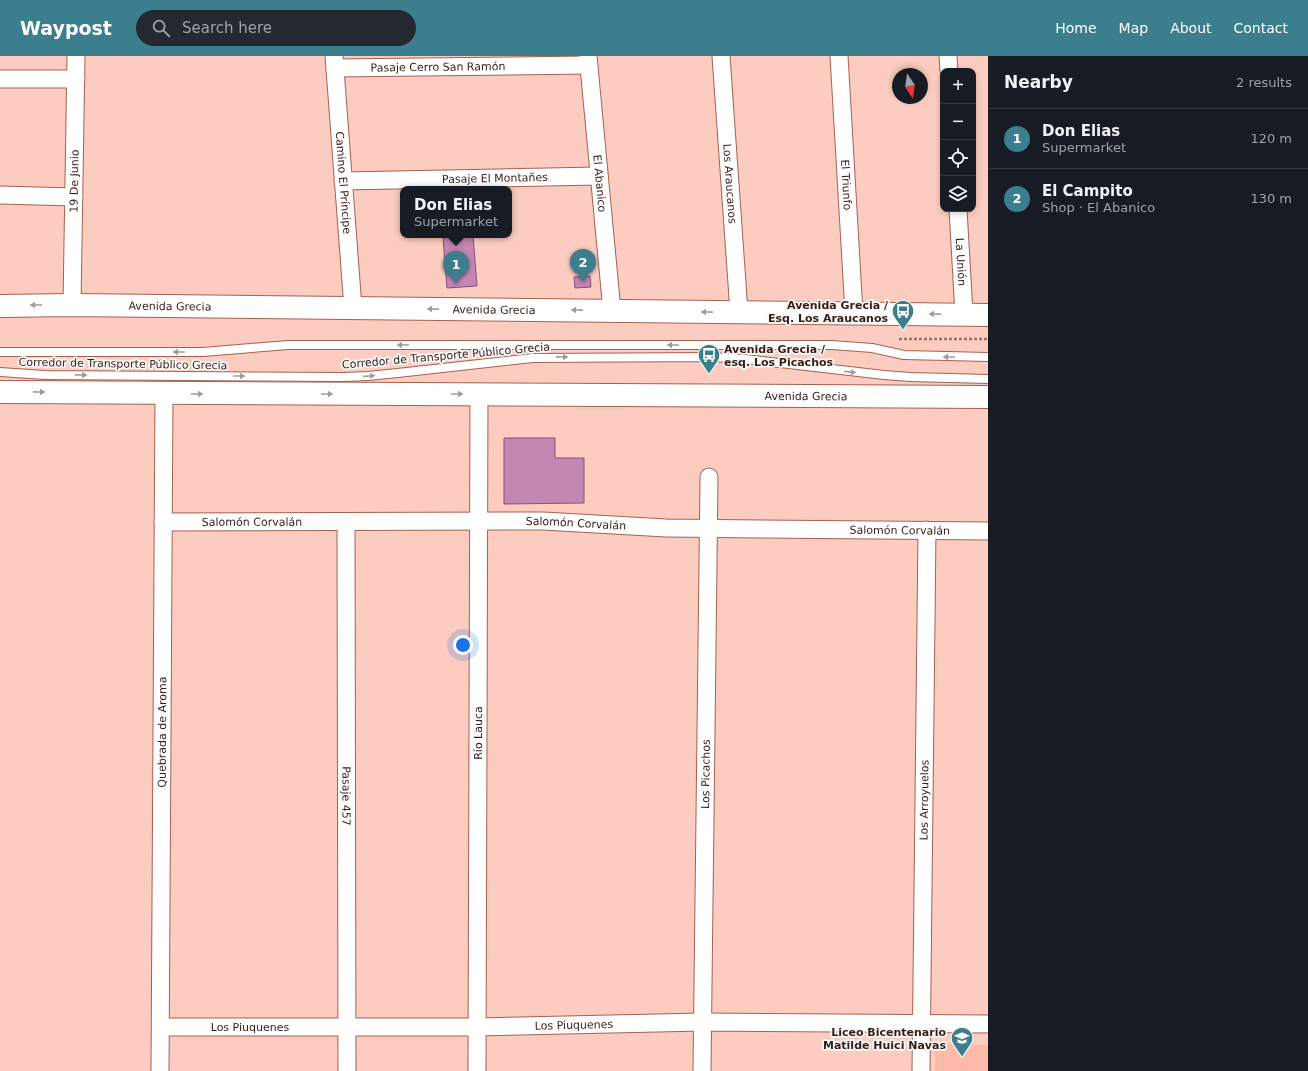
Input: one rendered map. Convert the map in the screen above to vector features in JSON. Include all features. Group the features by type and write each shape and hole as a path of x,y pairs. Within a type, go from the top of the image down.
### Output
{"main road":[{"name":"Avenida Grecia","path":"0,306 72,305 988,315"},
{"name":"Avenida Grecia","path":"0,392 988,397"}],"street":[{"name":"19 De Junio","path":"72,305 76,56"},
{"name":"Los Araucanos","path":"721,56 739,312"},
{"name":"El Triunfo","path":"839,56 854,313"},
{"path":"948,56 949,68"},
{"name":"Pasaje Cerro San Ramón","path":"335,62 588,61"},
{"name":"El Abanico","path":"588,61 612,311"},
{"name":"Camino El Príncipe","path":"335,62 353,308"},
{"path":"0,79 76,79"},
{"name":"Pasaje El Montañes","path":"343,181 599,176"},
{"path":"0,195 74,197"},
{"name":"La Unión","path":"958,212 964,314"},
{"name":"Quebrada de Aroma","path":"160,1071 164,394"},
{"name":"Río Lauca","path":"477,1071 480,521 479,394"},
{"name":"Los Picachos","path":"702,1071 709,477"},
{"name":"Salomón Corvalán","path":"163,522 543,520 666,528 988,531"},
{"name":"Pasaje 457","path":"346,522 347,1071"},
{"name":"Los Arroyuelos","path":"921,1071 927,530"},
{"name":"Los Piuquenes","path":"161,1027 477,1027 703,1022 988,1024"}],"lane":[{"name":"Corredor de Transporte Público Grecia","path":"0,352 203,352 296,345 832,345 872,348 904,355 988,357"},
{"name":"Corredor de Transporte Público Grecia","path":"0,372 45,375 342,377 381,375 533,358 712,357 745,359 884,375 988,379"}],"shaded area":[{"name":"Liceo Bicentenario Matilde Huici Navas","path":"935,1044 988,1045 988,1071 935,1071"}],"building":[{"path":"443,238 473,238 477,286 447,288"},
{"path":"590,276 591,287 575,288 574,277"},
{"path":"504,438 555,438 555,458 584,458 584,503 504,504"}],"place":[{"name":"El Campito","path":"583,282"},
{"name":"Don Elias","path":"456,284"},
{"name":"Avenida Grecia / Esq. Los Araucanos","path":"903,330"},
{"name":"Avenida Grecia / esq. Los Picachos","path":"709,374"},
{"name":"Liceo Bicentenario Matilde Huici Navas","path":"962,1058"}]}
